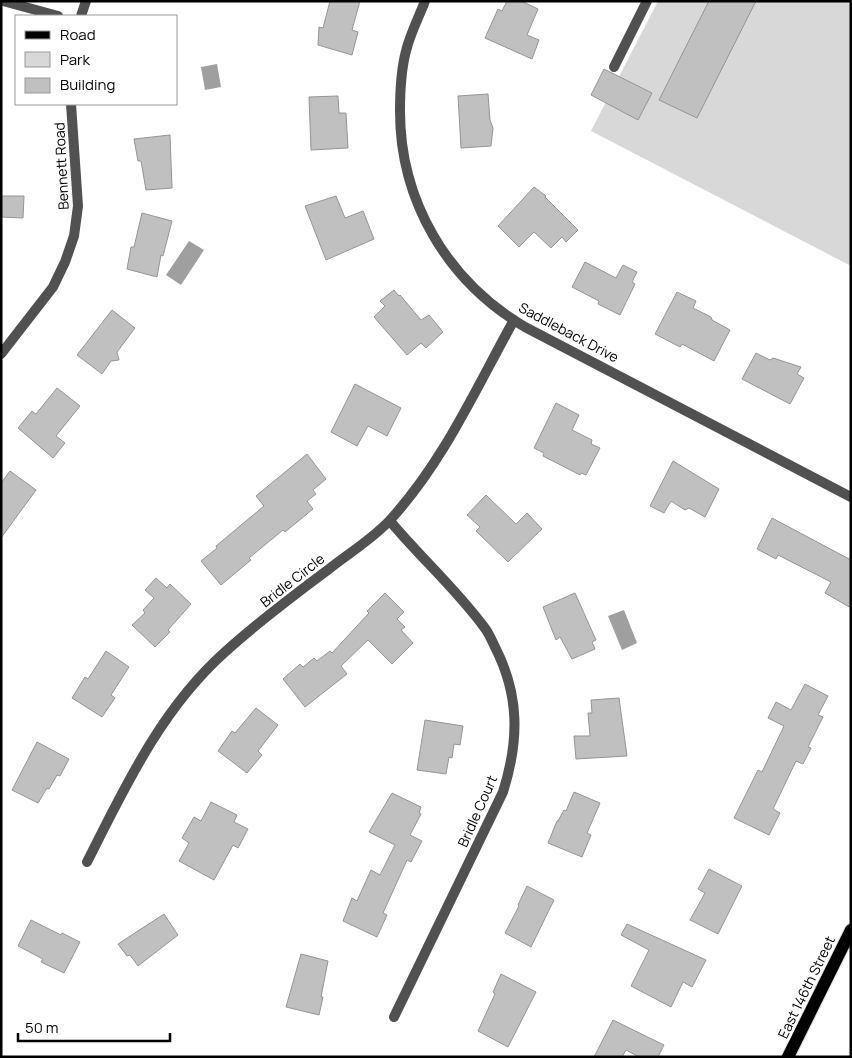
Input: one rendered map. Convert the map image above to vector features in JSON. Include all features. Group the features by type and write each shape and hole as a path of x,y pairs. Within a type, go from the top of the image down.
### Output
{"main road":[{"name":"East 146th Street","path":"788,1057 851,930"}],"street":[{"path":"3,1 54,15"},
{"path":"81,15 86,1"},
{"name":"Saddleback Drive","path":"425,1 406,51 400,92 400,125 404,163 413,195 426,224 459,272 486,298 514,320 851,497"},
{"path":"614,67 647,1"},
{"name":"Bennett Road","path":"1,354 53,287 65,262 74,236 78,206 71,105"},
{"name":"Bridle Circle","path":"87,862 151,740 172,710 198,679 225,652 390,521 433,467 514,320"},
{"name":"Bridle Court","path":"390,521 485,628 508,678 513,704 515,733 511,767 503,792 394,1017"}],"green space":[{"path":"658,1 851,1 851,266 591,131"}],"shaded area":[{"path":"217,64 221,87 205,90 201,67"},
{"path":"189,241 204,250 181,285 166,275"},
{"path":"624,610 637,643 622,650 608,616"}],"building":[{"path":"330,1 360,1 352,30 358,32 352,55 318,45 319,27 323,28"},
{"path":"507,1 521,1 538,9 527,35 539,40 532,59 485,38 498,9 502,11"},
{"path":"709,1 756,1 697,118 659,100"},
{"path":"604,69 652,93 638,120 591,95"},
{"path":"488,94 490,120 493,128 491,146 461,148 458,96"},
{"path":"338,96 339,113 346,113 348,148 311,150 309,97"},
{"path":"170,135 172,188 146,190 141,161 138,161 134,139"},
{"path":"534,187 546,196 578,230 566,242 562,237 551,248 534,232 519,247 498,226"},
{"path":"1,196 24,196 23,218 1,217"},
{"path":"336,196 345,218 363,211 374,239 326,260 305,206"},
{"path":"142,213 172,221 163,256 161,255 157,277 127,269 131,247 134,247"},
{"path":"585,262 616,278 623,265 637,272 632,282 635,284 620,315 598,304 599,301 572,287"},
{"path":"394,290 421,320 429,315 443,332 426,348 421,343 407,355 374,317 385,306 380,301"},
{"path":"677,292 696,301 693,308 730,330 714,361 682,344 680,347 655,334"},
{"path":"112,310 135,328 117,352 119,360 111,361 102,374 77,355"},
{"path":"756,353 770,360 773,358 801,367 797,374 804,378 790,404 742,379"},
{"path":"355,384 401,408 387,436 368,426 357,446 331,432"},
{"path":"57,388 80,406 56,436 65,443 53,458 18,428 32,411 36,414"},
{"path":"556,403 579,415 572,430 592,440 591,444 600,448 586,475 581,473 580,475 543,456 544,453 534,448"},
{"path":"307,454 326,479 313,490 316,494 307,501 313,509 285,532 283,530 249,558 251,560 221,585 201,561 264,506 256,496"},
{"path":"673,461 719,489 705,517 689,508 685,510 671,501 664,513 650,506"},
{"path":"10,471 36,490 1,538 1,483"},
{"path":"486,495 516,524 527,513 542,529 508,562 476,531 480,527 467,515"},
{"path":"772,518 851,560 851,608 825,593 831,582 778,555 776,559 757,549"},
{"path":"156,578 167,588 170,584 191,604 168,630 170,632 155,647 132,625 145,613 143,610 154,598 145,590"},
{"path":"385,593 404,612 397,619 405,627 401,630 413,643 392,664 368,640 341,666 347,674 305,707 283,679 300,664 303,667 314,658 317,661 330,651 332,653 369,613 367,611"},
{"path":"575,593 596,640 592,642 595,649 572,659 560,637 556,640 543,607"},
{"path":"106,651 129,667 111,695 115,698 102,717 72,698 85,677 88,679"},
{"path":"805,684 828,696 818,715 823,717 808,747 811,748 803,764 796,761 773,809 780,813 769,835 734,818 758,770 762,772 784,726 768,718 776,702 791,710"},
{"path":"619,698 627,756 576,759 574,736 590,736 588,713 592,713 591,700"},
{"path":"256,708 278,725 258,751 262,755 247,773 218,751 232,731 235,733"},
{"path":"425,720 463,726 460,745 454,744 452,758 449,757 446,774 417,770"},
{"path":"37,742 69,759 60,776 57,775 38,803 12,790"},
{"path":"574,792 600,803 587,833 591,835 582,857 548,843 557,821 564,810 566,811"},
{"path":"392,793 421,807 419,813 421,814 410,835 422,841 411,862 407,860 383,913 387,915 377,937 343,921 352,898 357,901 371,870 380,875 395,845 369,832"},
{"path":"211,802 237,815 234,822 248,829 238,848 233,845 214,880 179,861 189,843 182,838 194,817 201,821"},
{"path":"709,869 742,886 718,934 690,920 705,893 698,889"},
{"path":"527,886 554,900 531,947 505,933"},
{"path":"164,914 178,935 138,966 118,944"},
{"path":"31,920 80,942 64,973 41,962 43,959 18,946"},
{"path":"627,924 706,960 692,987 683,982 671,1007 631,986 649,950 621,935"},
{"path":"301,954 328,961 319,1015 286,1007"},
{"path":"501,974 536,992 508,1047 478,1031 495,994 493,992"},
{"path":"613,1020 664,1045 658,1057 639,1057 626,1050 622,1057 594,1057"}]}
